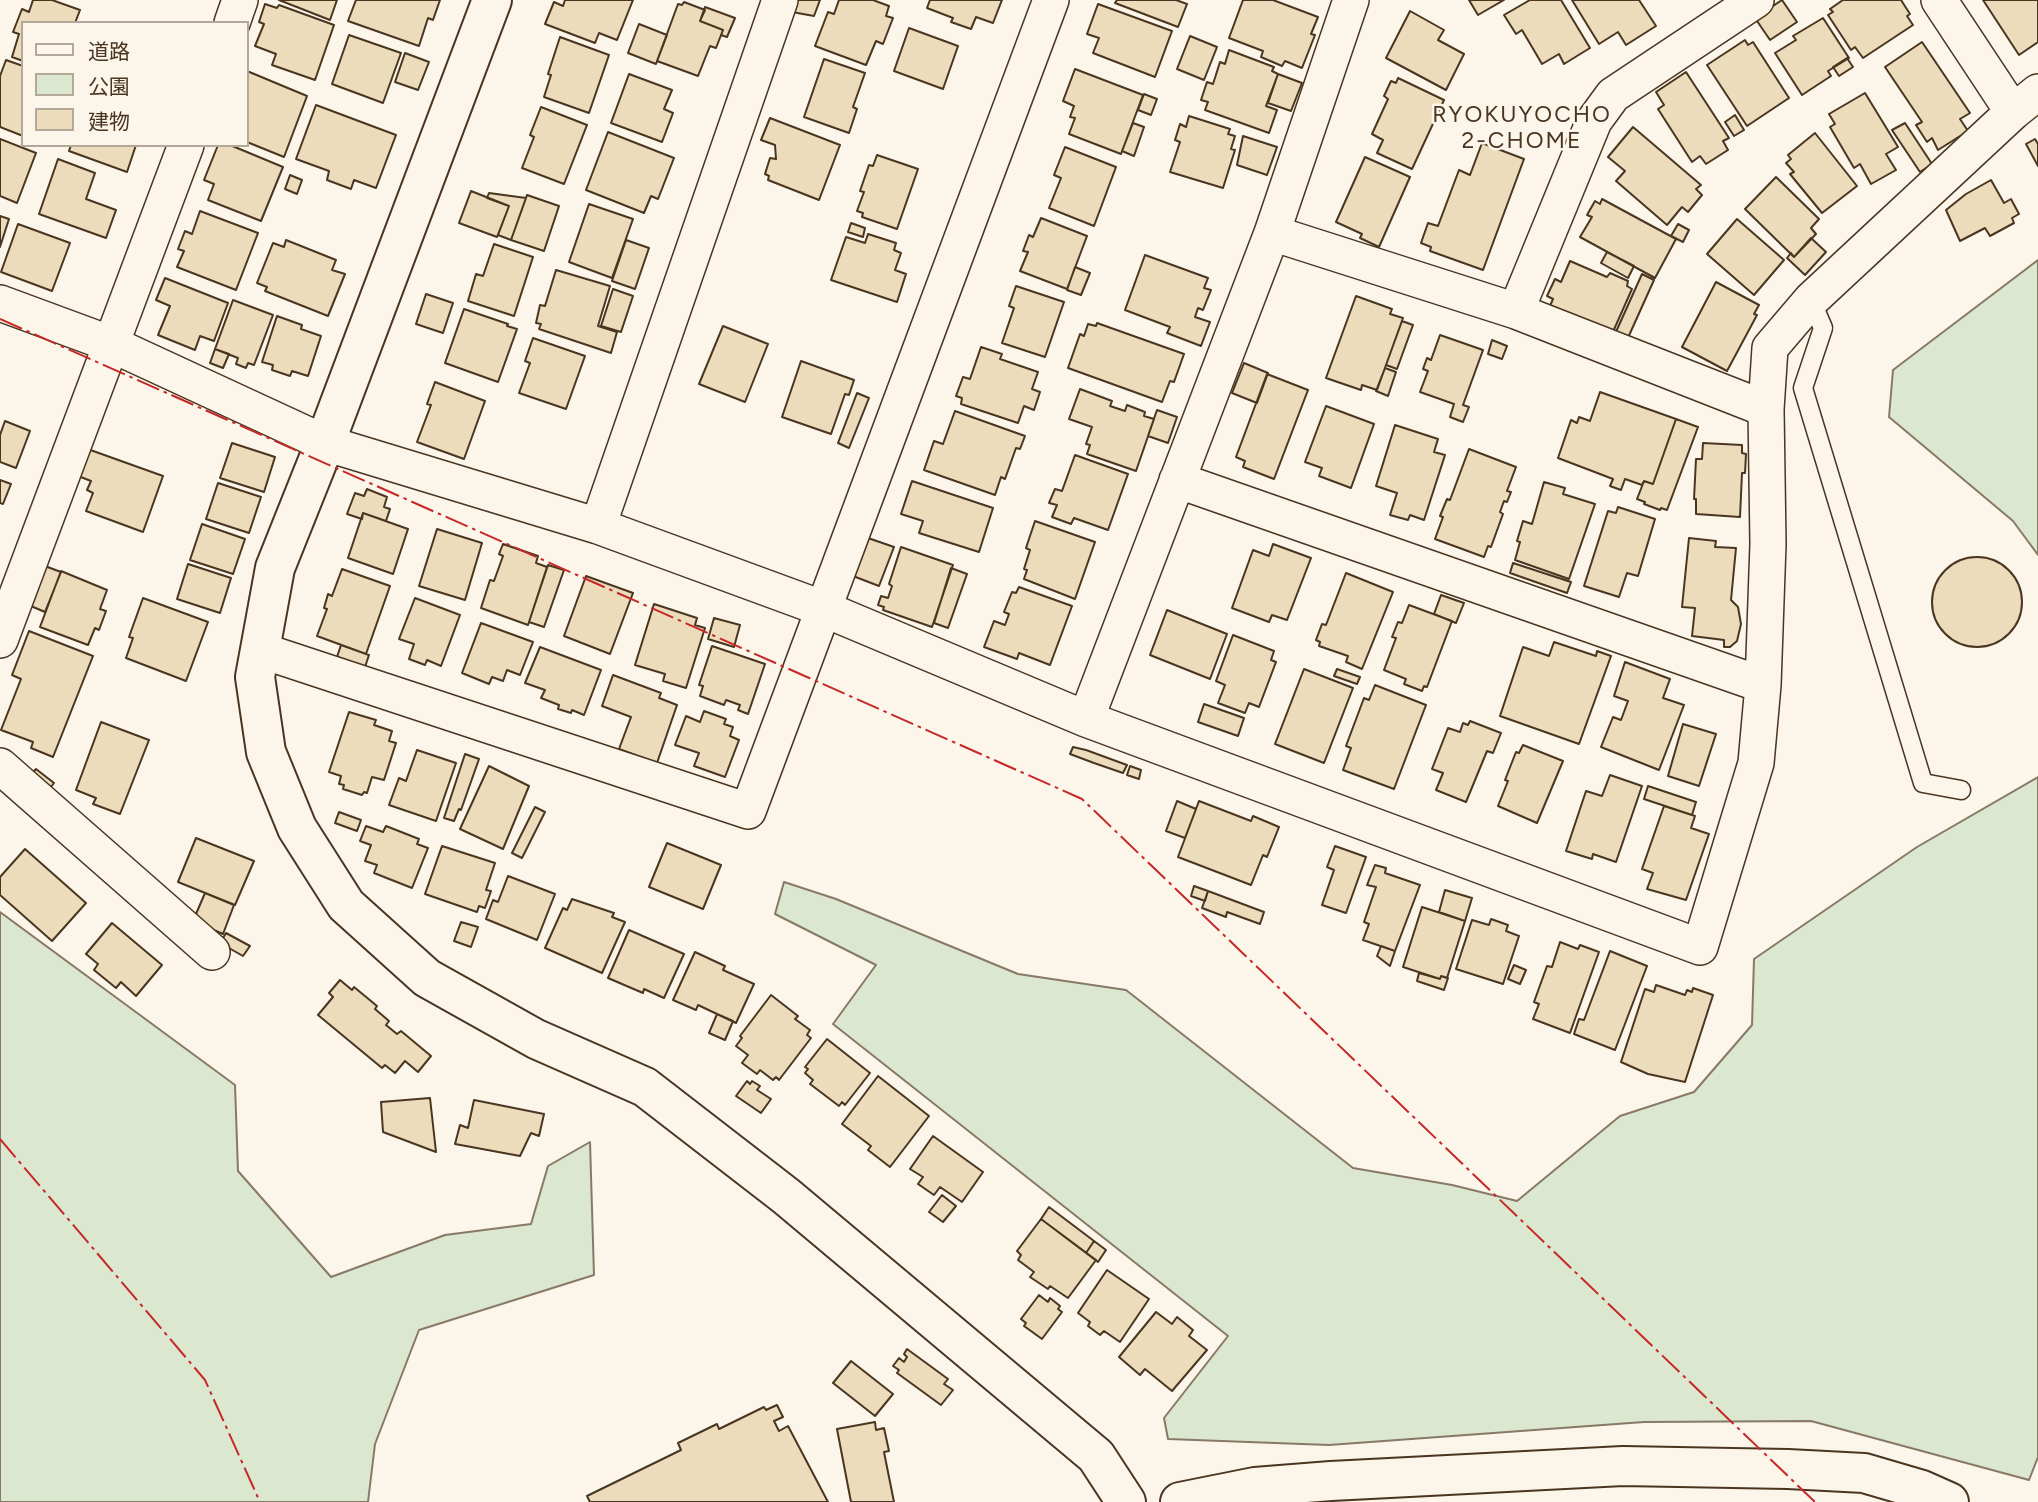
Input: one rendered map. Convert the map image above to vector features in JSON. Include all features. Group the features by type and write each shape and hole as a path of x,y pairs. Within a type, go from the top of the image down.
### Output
{"street":[{"path":"233,21 240,0"},
{"path":"492,0 275,568 256,677 266,752 297,828 346,905 427,978 536,1039 645,1087 786,1196 1096,1456 1126,1502"},
{"path":"598,526 780,0"},
{"path":"260,650 748,811 1051,0"},
{"path":"1086,719 1272,233 1351,0"},
{"path":"1516,311 1594,121 1613,94 1756,0"},
{"path":"0,303 111,344 325,443 598,526 824,609 1086,719 1700,947 1756,763 1763,685 1769,544 1766,409 1770,348 1811,300 2026,102 1939,0"},
{"path":"0,640 185,147"},
{"path":"1272,233 1516,311 1766,409"},
{"path":"1177,480 1763,685"},
{"path":"0,766 212,952"},
{"path":"1180,1502 1255,1487 1331,1480 1623,1466 1864,1473 1922,1490 1949,1502"}],"lane":[{"path":"1811,300 1822,328 1803,388 1923,783 1961,790"}],"green space":[{"path":"2038,260 2038,555 2013,521 1889,417 1893,370"},
{"path":"2038,777 2038,1457 2029,1480 1811,1421 1644,1422 1329,1445 1168,1439 1164,1418 1228,1336 833,1024 876,965 775,914 784,882 836,899 1018,974 1126,990 1353,1168 1452,1185 1517,1201 1620,1116 1694,1092 1752,1025 1754,959 1917,847"},
{"path":"0,912 235,1085 238,1171 331,1277 445,1235 531,1224 548,1166 590,1142 594,1275 419,1330 375,1444 368,1502 0,1502"}],"building":[{"path":"33,0 52,0 80,10 76,21 21,21 21,60 12,57 19,34 13,32 22,9 29,12"},
{"path":"279,0 337,0 330,20"},
{"path":"356,0 440,0 433,20 428,18 419,46 348,21"},
{"path":"565,0 633,0 617,40 599,33 595,43 545,24 554,2 563,6"},
{"path":"789,0 820,0 814,16 792,12"},
{"path":"839,0 873,0 889,6 886,16 893,18 883,44 876,41 866,65 815,46 828,12 834,14"},
{"path":"930,0 1002,0 993,23 976,17 971,29 951,22 953,18 927,8"},
{"path":"1117,0 1176,0 1187,4 1178,27 1115,3"},
{"path":"1243,0 1273,0 1318,17 1311,34 1315,35 1302,68 1285,61 1282,66 1261,57 1263,51 1229,38"},
{"path":"1469,0 1504,0 1478,15"},
{"path":"1530,0 1561,0 1590,48 1564,64 1559,54 1542,64 1522,30 1516,34 1504,15"},
{"path":"1572,0 1639,0 1656,26 1626,45 1618,32 1599,44"},
{"path":"1782,0 1797,22 1770,40 1755,18"},
{"path":"1843,0 1901,0 1913,25 1863,58 1855,47 1851,50 1828,15 1833,12 1830,9"},
{"path":"1983,0 2038,0 2038,42 2019,55"},
{"path":"684,2 705,10 700,21 723,30 716,48 710,46 698,76 657,61 678,4 682,5"},
{"path":"265,4 277,8 279,5 334,25 315,80 272,65 276,54 255,46 264,24 259,22"},
{"path":"1098,4 1172,31 1155,77 1093,53 1099,38 1087,34"},
{"path":"705,7 735,18 727,37 721,35 723,30 700,21"},
{"path":"1410,11 1444,30 1438,40 1464,54 1446,90 1386,58"},
{"path":"1823,18 1849,58 1828,71 1831,76 1802,95 1775,53 1796,40 1793,36"},
{"path":"639,24 667,35 656,64 628,53"},
{"path":"909,28 958,46 943,89 894,71"},
{"path":"349,35 401,53 383,103 332,84"},
{"path":"1190,36 1217,47 1204,80 1177,69"},
{"path":"560,37 609,55 589,113 544,97"},
{"path":"1745,40 1748,45 1753,42 1789,98 1747,126 1707,65"},
{"path":"1922,42 1970,113 1960,119 1968,131 1938,150 1932,138 1927,142 1916,125 1922,122 1885,67"},
{"path":"1229,50 1274,67 1272,71 1278,74 1266,106 1277,110 1269,133 1205,110 1208,102 1201,100 1207,82 1213,84 1220,62 1225,64"},
{"path":"405,53 429,62 418,90 395,82"},
{"path":"1847,58 1853,67 1839,76 1833,67"},
{"path":"824,59 865,73 853,107 857,109 849,133 804,117"},
{"path":"6,60 21,65 21,135 0,127 0,76"},
{"path":"1075,69 1143,95 1121,154 1069,134 1075,118 1070,117 1074,106 1063,101"},
{"path":"248,71 307,96 284,157 248,142"},
{"path":"1686,72 1729,138 1723,141 1728,150 1706,164 1700,156 1692,162 1658,109 1664,105 1656,92"},
{"path":"629,74 672,90 664,109 673,113 662,142 611,123"},
{"path":"1278,74 1302,83 1291,111 1268,103"},
{"path":"1398,78 1444,100 1412,169 1377,153 1383,140 1372,134 1388,99 1384,96 1391,81 1396,83"},
{"path":"1865,93 1898,147 1886,154 1896,170 1871,184 1860,164 1854,168 1830,127 1835,124 1829,114"},
{"path":"1144,94 1157,99 1151,115 1138,110"},
{"path":"316,105 396,135 376,188 354,180 351,189 327,180 329,171 296,159"},
{"path":"541,107 587,125 564,184 522,168 534,137 530,135"},
{"path":"1735,115 1744,130 1734,136 1725,122"},
{"path":"1189,116 1230,129 1228,134 1235,136 1231,149 1235,150 1223,188 1170,172 1180,142 1175,140 1180,124 1186,127"},
{"path":"770,118 840,145 819,200 768,180 769,176 765,174 770,158 776,159 775,145 761,140"},
{"path":"1133,123 1144,127 1134,156 1122,151"},
{"path":"1905,123 1932,164 1920,172 1892,130"},
{"path":"1633,127 1701,185 1696,189 1702,195 1688,212 1682,207 1667,225 1616,181 1625,171 1608,157"},
{"path":"608,132 674,158 658,199 651,196 644,213 586,190"},
{"path":"1815,133 1857,186 1822,213 1790,174 1794,172 1786,163 1791,159 1788,155"},
{"path":"1243,136 1277,147 1267,175 1237,165"},
{"path":"0,139 36,153 17,203 0,196"},
{"path":"2035,139 2038,144 2038,166 2026,144"},
{"path":"1482,143 1524,159 1483,270 1430,251 1431,247 1421,243 1428,223 1438,226 1459,170 1470,175"},
{"path":"70,147 135,147 127,172 69,151"},
{"path":"217,147 235,147 283,167 261,221 208,200 214,184 204,180"},
{"path":"1065,147 1116,167 1094,226 1049,208 1061,178 1054,175"},
{"path":"877,155 918,169 897,229 862,217 863,213 857,211 864,192 860,191 869,165 873,166"},
{"path":"1365,157 1410,177 1379,247 1360,238 1362,234 1336,222"},
{"path":"58,159 95,173 86,199 116,210 106,238 39,214"},
{"path":"290,175 302,180 297,194 285,189"},
{"path":"1776,177 1819,219 1811,228 1816,234 1794,257 1745,209"},
{"path":"1991,180 2004,203 2011,199 2019,214 2012,218 2014,223 1990,236 1985,228 1960,241 1946,210 1966,194"},
{"path":"471,191 509,206 497,237 459,223"},
{"path":"489,193 526,198 511,240 498,235 509,206 487,198"},
{"path":"527,195 559,206 544,251 511,240"},
{"path":"1602,199 1676,239 1655,278 1580,237 1592,217 1587,215 1595,201 1600,204"},
{"path":"589,204 633,219 612,278 569,262"},
{"path":"200,211 258,233 236,290 177,267 184,251 178,249 185,231 192,234"},
{"path":"0,216 9,219 0,247"},
{"path":"1041,218 1087,236 1067,289 1020,271 1028,252 1023,251 1029,235 1033,237"},
{"path":"1737,219 1784,260 1754,295 1707,254"},
{"path":"851,223 865,228 863,237 848,232"},
{"path":"18,224 70,243 52,291 1,272"},
{"path":"1678,224 1689,230 1683,242 1671,236"},
{"path":"868,234 896,243 894,250 901,253 895,270 906,274 897,302 831,280 846,237 865,243"},
{"path":"1811,238 1826,252 1805,275 1787,258 1791,253 1794,257"},
{"path":"286,240 336,260 332,270 345,274 328,316 265,291 267,287 257,283 273,243 284,247"},
{"path":"626,240 649,248 635,289 612,281"},
{"path":"494,244 533,257 514,316 468,301 476,274 483,276"},
{"path":"1607,252 1634,266 1628,278 1601,263"},
{"path":"1145,255 1208,278 1204,288 1211,290 1203,310 1198,308 1195,317 1210,322 1201,346 1167,333 1170,327 1125,310"},
{"path":"1570,261 1607,277 1610,273 1628,281 1627,286 1632,289 1612,334 1550,306 1553,299 1547,296 1555,279 1561,282"},
{"path":"1075,267 1090,273 1081,295 1067,290"},
{"path":"556,270 610,286 598,326 617,332 611,353 539,329 541,324 536,323 540,305 545,306"},
{"path":"1642,274 1654,280 1627,340 1615,334"},
{"path":"165,278 228,303 214,341 200,336 195,350 158,335 170,306 156,300"},
{"path":"1716,282 1759,305 1754,314 1757,315 1727,371 1682,347"},
{"path":"1016,286 1064,302 1045,357 1002,343 1014,308 1009,306"},
{"path":"613,289 633,296 621,332 601,326"},
{"path":"426,294 453,303 443,333 416,324"},
{"path":"1356,296 1392,309 1390,314 1403,318 1377,390 1362,385 1361,390 1326,378"},
{"path":"233,300 273,315 254,365 248,363 246,368 236,364 238,358 215,349"},
{"path":"464,309 517,329 498,382 445,363"},
{"path":"277,316 302,325 301,329 321,336 308,376 292,371 290,376 272,370 273,365 262,362"},
{"path":"1402,321 1413,325 1397,369 1386,365"},
{"path":"1097,323 1184,354 1174,382 1170,381 1162,402 1068,368 1080,334 1084,336 1088,324 1096,326"},
{"path":"723,326 768,344 745,402 699,384"},
{"path":"1440,335 1483,350 1463,405 1469,407 1463,422 1450,417 1454,404 1420,392 1428,371 1423,369 1427,358 1431,360"},
{"path":"533,338 585,356 566,409 519,393 530,363 525,361"},
{"path":"1492,340 1507,346 1502,359 1488,354"},
{"path":"981,347 1002,354 1000,359 1038,372 1032,389 1040,392 1034,410 1024,406 1018,423 961,404 962,398 956,396 963,377 970,379"},
{"path":"215,349 229,354 223,368 210,363"},
{"path":"801,361 854,380 849,395 845,394 831,434 782,417"},
{"path":"1244,363 1268,373 1257,403 1232,393"},
{"path":"1385,368 1396,372 1388,396 1376,391"},
{"path":"1267,374 1308,390 1274,479 1243,467 1245,461 1236,457"},
{"path":"435,382 485,401 464,459 417,442 431,405 427,404"},
{"path":"1080,389 1112,401 1110,406 1125,411 1127,405 1154,419 1136,471 1087,454 1090,445 1086,444 1092,427 1069,419"},
{"path":"1600,392 1676,419 1653,484 1644,481 1642,485 1625,479 1621,490 1610,486 1613,479 1558,458 1571,420 1577,423 1579,417 1590,421"},
{"path":"857,393 869,398 849,448 838,443"},
{"path":"1326,406 1374,424 1351,488 1319,476 1322,468 1305,462"},
{"path":"1157,410 1177,417 1168,443 1148,436"},
{"path":"955,411 1025,436 1020,449 1016,448 1005,479 1001,477 995,495 924,470 934,441 943,444"},
{"path":"1676,419 1698,427 1667,510 1660,510 1637,499 1644,481 1653,484"},
{"path":"5,421 30,431 16,468 0,462 0,435"},
{"path":"1395,425 1438,439 1434,452 1445,455 1424,520 1410,515 1408,520 1390,515 1397,493 1376,486"},
{"path":"232,443 275,457 264,492 220,478"},
{"path":"1703,443 1742,445 1742,453 1746,454 1745,473 1742,473 1740,517 1696,514 1696,459 1702,459"},
{"path":"82,447 163,476 143,532 86,511 93,493 87,490 91,481 73,474"},
{"path":"1469,449 1516,467 1507,491 1511,492 1507,502 1504,501 1500,512 1503,514 1491,547 1488,546 1484,557 1435,539 1443,517 1440,516 1447,499 1450,500"},
{"path":"1075,455 1128,474 1108,530 1074,518 1071,524 1052,517 1057,505 1049,503 1055,489 1062,491"},
{"path":"0,480 11,484 3,504 0,503"},
{"path":"912,481 993,508 979,552 919,533 923,521 901,514"},
{"path":"1544,482 1565,488 1563,494 1595,504 1569,579 1515,560 1523,521 1532,524"},
{"path":"218,483 261,497 249,533 206,519"},
{"path":"367,489 387,497 384,507 390,509 386,521 363,513 362,519 347,514 355,493 364,496"},
{"path":"1618,507 1655,519 1638,576 1627,573 1619,597 1584,586 1608,511 1616,513"},
{"path":"363,513 408,529 393,574 348,558"},
{"path":"1035,521 1095,542 1075,599 1024,579 1030,550 1026,548"},
{"path":"202,524 245,539 233,574 190,560"},
{"path":"437,529 482,543 465,600 419,586"},
{"path":"868,538 894,547 879,586 853,576"},
{"path":"1689,538 1716,541 1715,547 1736,548 1731,600 1738,607 1741,624 1737,641 1730,647 1724,647 1724,640 1692,636 1695,608 1682,607"},
{"path":"503,544 538,556 536,563 547,567 528,625 481,608 490,580 494,581 503,556 499,554"},
{"path":"1273,544 1311,558 1287,620 1272,615 1269,622 1232,608 1253,550 1269,556"},
{"path":"901,547 953,565 932,627 883,610 884,607 878,605 881,596 888,598 892,586 889,584"},
{"path":"1977,557 1994,561 2009,570 2018,585 2022,602 2018,619 2009,634 1994,643 1977,647 1960,643 1945,634 1936,619 1932,602 1936,585 1945,570 1960,561"},
{"path":"34,562 61,572 45,612 19,601"},
{"path":"1513,563 1571,582 1567,593 1510,573"},
{"path":"188,564 231,578 220,613 177,599"},
{"path":"548,565 564,570 544,627 529,622"},
{"path":"951,568 967,574 948,628 934,623"},
{"path":"342,569 390,586 366,654 317,636 327,609 324,608 328,594 332,596"},
{"path":"61,571 107,590 100,609 106,611 99,630 95,628 88,645 40,627"},
{"path":"1346,573 1393,592 1362,669 1346,662 1348,656 1319,646 1320,642 1316,640 1322,624 1326,625"},
{"path":"586,576 633,593 610,654 564,636"},
{"path":"1019,587 1072,606 1050,665 1019,653 1017,659 984,647 994,621 1005,625 1009,614 1004,612 1012,592 1016,593"},
{"path":"1441,595 1464,603 1456,623 1434,614"},
{"path":"143,598 208,622 186,681 126,658 133,638 129,637"},
{"path":"415,598 460,615 441,666 427,660 425,665 409,659 414,644 399,639"},
{"path":"654,604 697,618 695,625 705,628 686,688 663,681 665,674 635,665"},
{"path":"1409,605 1452,621 1427,687 1424,686 1422,691 1404,684 1406,679 1384,670 1396,638 1392,637 1398,622 1402,623"},
{"path":"1167,610 1227,634 1210,679 1150,655"},
{"path":"714,618 740,625 734,647 708,639"},
{"path":"481,623 533,642 520,675 507,670 503,681 492,677 489,684 462,673"},
{"path":"29,631 93,656 53,757 31,748 33,742 1,730 21,679 12,675"},
{"path":"1233,635 1274,651 1271,660 1276,662 1259,707 1249,703 1245,713 1218,703 1225,685 1216,681"},
{"path":"1554,642 1596,656 1597,651 1611,656 1579,744 1500,716 1523,647 1549,656"},
{"path":"341,645 369,655 365,667 337,657"},
{"path":"712,646 765,664 748,714 738,710 740,705 726,700 724,705 700,696 703,686 699,685"},
{"path":"540,647 601,670 584,715 572,710 571,713 558,709 559,705 541,698 545,690 525,683"},
{"path":"1625,662 1670,679 1663,698 1684,705 1659,770 1601,747 1613,717 1621,720 1628,701 1614,696"},
{"path":"1304,669 1353,688 1324,763 1275,744"},
{"path":"1337,669 1360,677 1357,684 1334,676"},
{"path":"613,675 661,693 659,698 677,705 657,763 619,749 631,717 602,706"},
{"path":"1375,685 1426,705 1394,789 1343,770 1351,748 1346,746 1364,698 1369,700"},
{"path":"1204,704 1244,718 1238,736 1198,722"},
{"path":"704,711 726,719 724,724 733,727 730,736 739,740 725,777 694,766 699,753 675,745 686,716 700,722"},
{"path":"349,712 376,720 374,725 392,731 389,741 396,743 384,780 372,777 367,793 362,795 343,789 344,785 339,784 341,776 329,772"},
{"path":"1470,721 1501,733 1493,753 1487,751 1466,802 1436,790 1443,773 1432,769 1448,728 1460,732 1463,723 1468,725"},
{"path":"101,722 149,740 120,814 93,804 96,798 76,790"},
{"path":"1683,724 1716,734 1699,786 1668,776"},
{"path":"1523,745 1563,761 1537,823 1498,806 1516,752 1519,753"},
{"path":"1073,747 1127,765 1123,773 1070,754"},
{"path":"417,750 456,763 436,821 389,805 399,778 406,781"},
{"path":"465,754 479,759 461,810 459,809 454,821 444,818"},
{"path":"489,766 529,786 503,849 460,829"},
{"path":"1130,766 1141,770 1139,779 1127,775"},
{"path":"36,769 54,783 41,800 23,784"},
{"path":"1610,775 1642,786 1616,862 1593,854 1592,859 1566,851 1586,791 1602,796"},
{"path":"1648,786 1696,802 1692,815 1644,799"},
{"path":"1177,801 1196,809 1185,838 1166,831"},
{"path":"1199,801 1251,821 1253,816 1279,827 1267,857 1263,855 1251,885 1178,857"},
{"path":"1664,806 1695,816 1691,828 1709,834 1686,900 1647,889 1653,873 1642,869"},
{"path":"535,807 545,812 522,858 512,853"},
{"path":"339,812 361,820 357,831 335,823"},
{"path":"366,826 383,832 386,826 419,839 417,844 428,848 412,888 374,873 377,865 365,861 371,845 360,841"},
{"path":"196,838 254,861 235,905 178,882"},
{"path":"667,843 721,865 703,909 649,887"},
{"path":"442,846 495,863 486,890 491,891 485,908 479,906 477,912 425,894"},
{"path":"1335,846 1366,857 1346,913 1322,905 1334,870 1327,867"},
{"path":"25,849 86,903 52,941 0,895 0,877"},
{"path":"1375,865 1386,868 1385,873 1420,885 1395,951 1363,940 1369,924 1364,922 1376,887 1367,885"},
{"path":"508,876 555,894 537,940 486,919 493,900 498,902"},
{"path":"1194,886 1208,891 1205,901 1191,896"},
{"path":"1445,890 1472,898 1465,921 1439,912"},
{"path":"1208,891 1264,912 1260,924 1227,912 1226,917 1202,908"},
{"path":"205,893 234,905 223,934 193,921"},
{"path":"572,899 614,913 612,917 625,922 602,973 545,948 563,908 567,910"},
{"path":"1422,907 1465,921 1447,978 1441,976 1440,979 1403,967"},
{"path":"1491,919 1508,925 1506,931 1519,936 1503,984 1456,969 1472,920 1489,925"},
{"path":"461,922 478,927 471,947 454,941"},
{"path":"112,923 162,965 136,996 121,982 116,988 94,970 98,964 86,954"},
{"path":"629,930 684,954 664,998 644,989 643,993 608,978"},
{"path":"226,933 250,946 243,956 220,943"},
{"path":"1560,942 1578,949 1580,945 1599,952 1570,1033 1533,1019 1539,1004 1534,1002 1547,966 1552,967"},
{"path":"1381,946 1395,951 1390,966 1377,956"},
{"path":"1610,951 1647,966 1615,1050 1574,1034 1579,1019 1584,1020"},
{"path":"695,952 725,966 723,970 754,984 736,1023 698,1005 696,1010 673,1000"},
{"path":"1514,965 1526,970 1520,984 1508,979"},
{"path":"1419,973 1440,979 1441,976 1448,978 1444,990 1417,981"},
{"path":"340,980 352,990 354,987 377,1006 375,1009 389,1021 386,1025 397,1034 401,1031 431,1056 418,1072 405,1061 395,1073 385,1065 382,1068 318,1015 333,997 329,993"},
{"path":"1656,985 1685,995 1687,990 1692,992 1693,988 1713,995 1685,1082 1648,1074 1621,1062 1645,989 1654,992"},
{"path":"771,995 798,1016 795,1019 810,1030 807,1035 811,1038 779,1080 776,1077 773,1080 760,1070 757,1074 742,1063 748,1055 736,1046 742,1038 740,1036"},
{"path":"717,1014 733,1021 725,1040 709,1033"},
{"path":"827,1039 870,1073 845,1105 842,1102 839,1106 810,1084 813,1080 805,1073 808,1069 805,1067"},
{"path":"878,1076 929,1116 890,1167 868,1150 871,1146 842,1124"},
{"path":"747,1081 760,1086 757,1090 771,1099 761,1113 736,1096"},
{"path":"430,1098 436,1152 383,1132 381,1102"},
{"path":"474,1100 544,1114 539,1136 531,1133 520,1156 455,1144 460,1125 468,1128"},
{"path":"933,1136 983,1172 962,1202 940,1187 934,1195 918,1184 923,1177 910,1169"},
{"path":"942,1195 956,1206 943,1222 929,1212"},
{"path":"1049,1207 1094,1241 1086,1253 1041,1219"},
{"path":"1041,1219 1096,1260 1068,1298 1030,1277 1034,1272 1018,1260 1021,1255 1017,1251"},
{"path":"1094,1241 1106,1250 1098,1262 1086,1253"},
{"path":"1107,1270 1149,1299 1120,1342 1104,1331 1100,1335 1088,1326 1090,1322 1078,1313"},
{"path":"1039,1295 1048,1302 1050,1298 1060,1306 1058,1309 1062,1312 1042,1339 1024,1326 1026,1323 1021,1319"},
{"path":"1156,1312 1172,1324 1177,1317 1193,1330 1189,1336 1207,1350 1172,1391 1145,1369 1140,1375 1119,1357"},
{"path":"907,1349 948,1379 944,1384 953,1390 941,1405 897,1373 899,1370 893,1366 899,1358 904,1362"},
{"path":"851,1361 893,1394 875,1416 833,1383"},
{"path":"777,1405 783,1417 774,1421 779,1431 788,1426 828,1502 590,1502 587,1496 681,1450 678,1443 717,1424 719,1429 764,1407 766,1410"},
{"path":"875,1422 876,1430 884,1428 889,1451 884,1452 894,1502 851,1502 837,1429"}],"power":[{"path":"0,319 1082,799 1815,1502"},
{"path":"0,1139 205,1380 260,1502"}],"district":[{"name":"RYOKUYOCHO 2-CHOME","path":"1522,128"}]}
